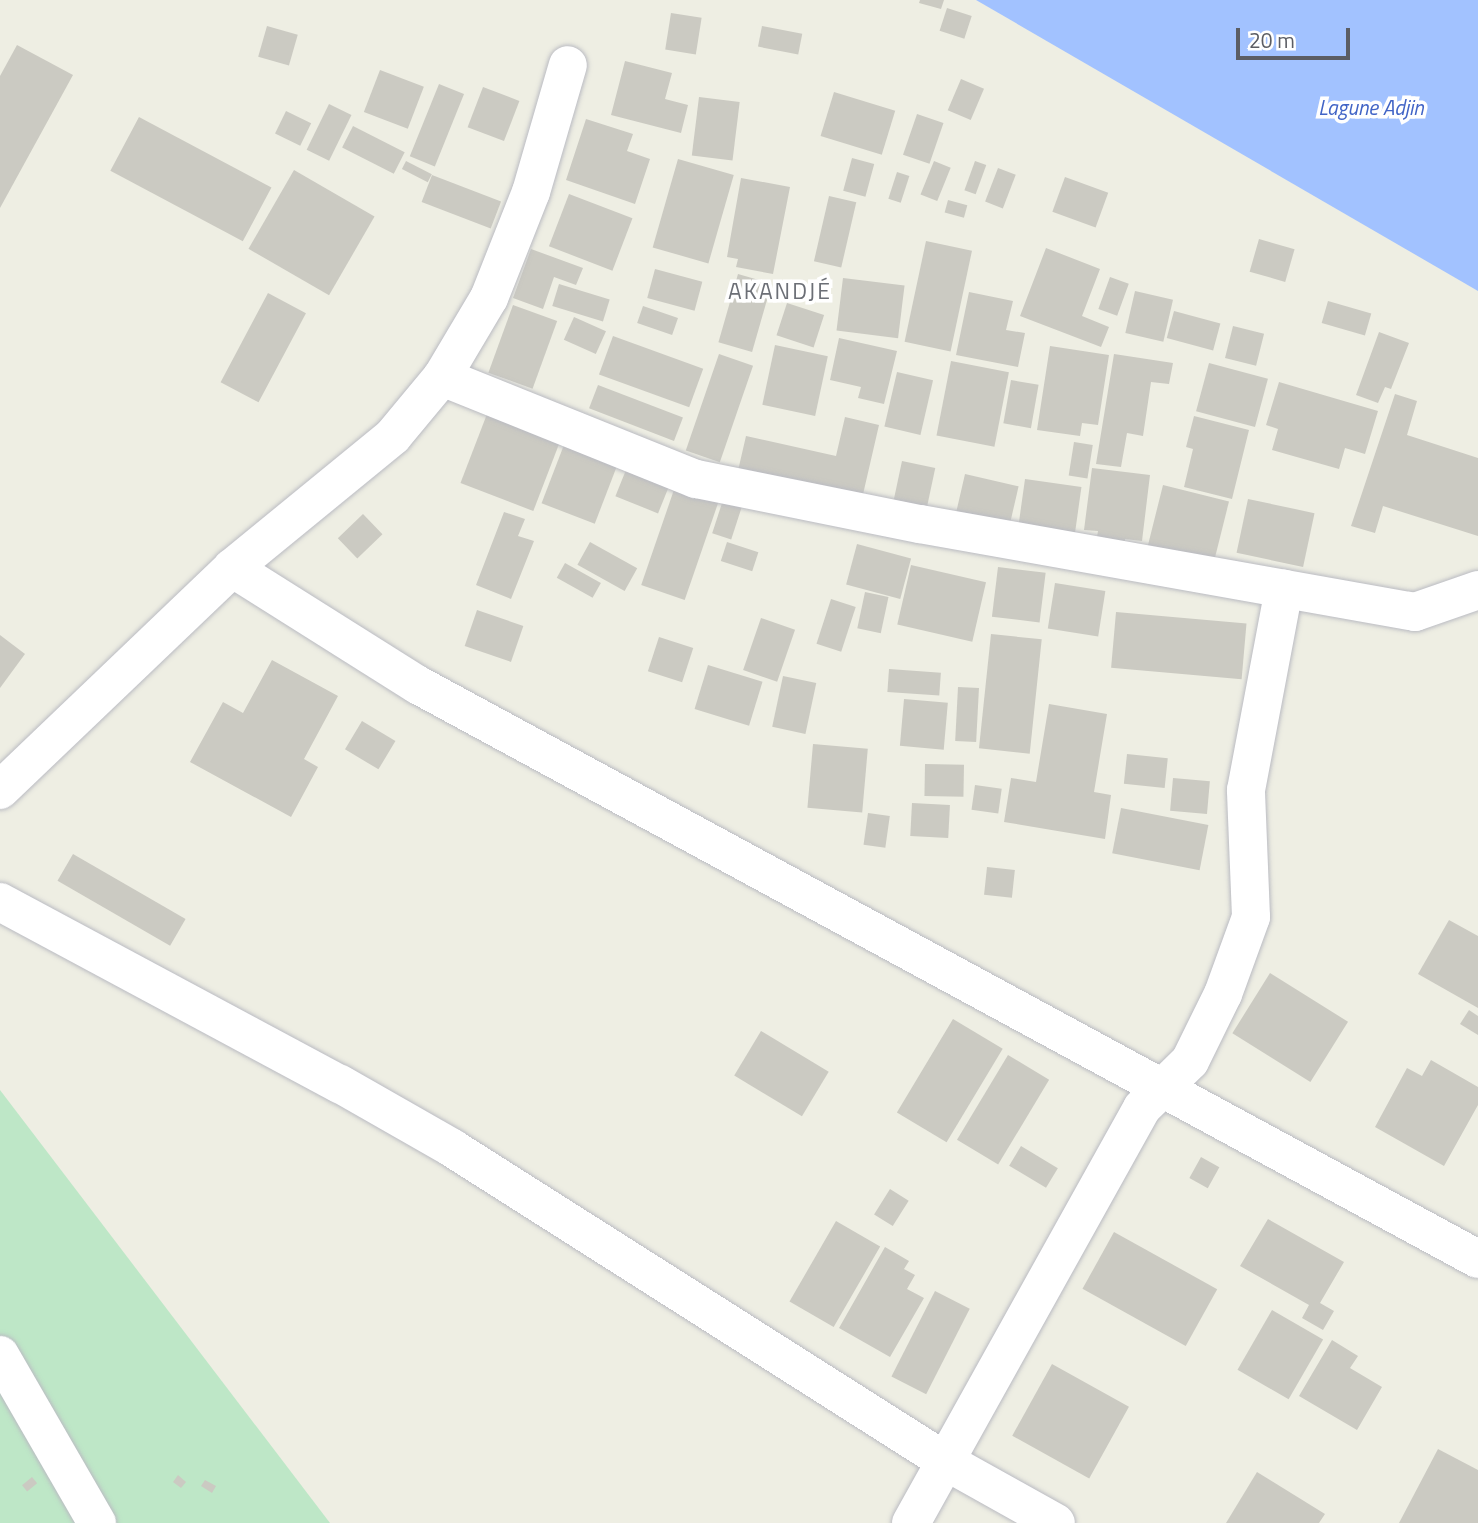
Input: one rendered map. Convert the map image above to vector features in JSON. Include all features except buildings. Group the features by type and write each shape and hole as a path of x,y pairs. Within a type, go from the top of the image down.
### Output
{"street":[{"path":"0,790 232,568 393,436 442,377 489,298 531,191 568,65"},
{"path":"442,377 696,479 920,524 1415,612 1478,590"},
{"path":"232,568 418,685 1478,1259"},
{"path":"911,1523 1142,1108 1189,1061 1223,994 1251,917 1245,790 1284,589"},
{"path":"0,902 340,1084 452,1148 945,1461 1056,1523"},
{"path":"0,1355 97,1523"}],"green space":[{"path":"0,1090 330,1523 0,1523"}],"water":[{"name":"Lagune Adjin","path":"976,0 1478,0 1478,291"}],"district":[{"name":"AKANDJÉ","path":"780,291"}]}
